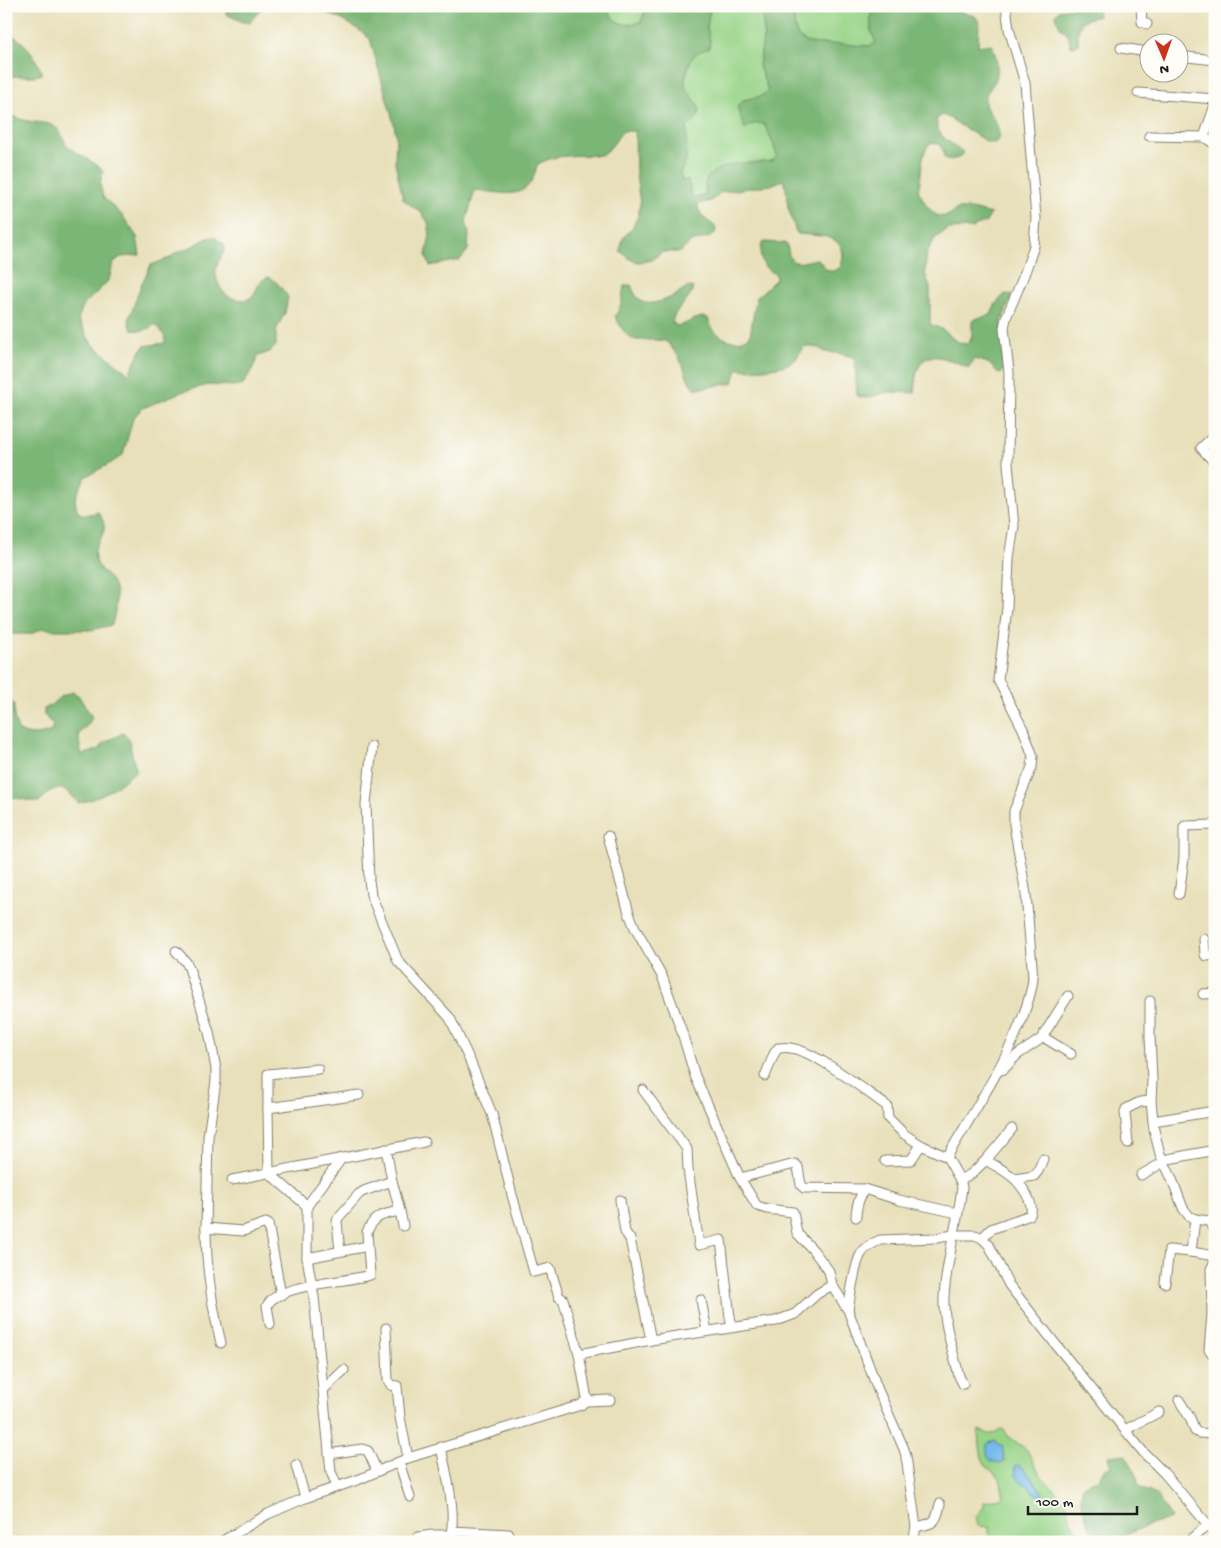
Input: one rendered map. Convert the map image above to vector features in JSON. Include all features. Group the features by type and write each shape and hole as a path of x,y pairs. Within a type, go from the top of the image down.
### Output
{"street":[{"path":"947,1157 998,1071 1014,1038 1032,988 1033,978 1026,894 1014,825 1014,812 1032,767 1033,756 1023,729 998,680 1006,608 1006,585 1014,526 1008,464 1009,372 1004,328 1006,318 1034,246 1036,218 1026,83 1009,30 1006,6"},
{"path":"1141,6 1142,22 1148,24"},
{"path":"1121,48 1138,51"},
{"path":"1188,57 1215,60"},
{"path":"1138,93 1215,98"},
{"path":"1204,138 1215,105"},
{"path":"1149,136 1204,138 1215,144"},
{"path":"1215,435 1201,448 1215,463"},
{"path":"372,747 366,804 369,880 373,902 398,961 450,1018 470,1061 492,1114 534,1272 550,1268 559,1297 563,1299 579,1354 587,1401"},
{"path":"1179,894 1184,858 1184,827 1189,824 1215,825"},
{"path":"608,836 629,913 635,928 662,976 695,1076 740,1178 757,1206 793,1212 797,1232 829,1271 832,1285 848,1310 878,1390 906,1456 916,1527 913,1542"},
{"path":"1204,939 1205,955 1215,955"},
{"path":"176,951 189,968 209,1032 216,1069 208,1137 206,1250 221,1343"},
{"path":"1203,994 1215,993"},
{"path":"998,1071 1004,1069 1017,1054 1043,1037 1068,996"},
{"path":"1150,1001 1151,1101 1159,1149 1186,1214 1195,1219 1209,1221 1211,1228 1215,1232"},
{"path":"1043,1037 1071,1054"},
{"path":"765,1076 778,1048 791,1048 804,1053 825,1064 887,1106 888,1118 904,1134 921,1145 947,1157 962,1187 944,1296 945,1315 959,1376 963,1384"},
{"path":"308,1206 269,1173 268,1074 318,1069"},
{"path":"643,1090 687,1149 699,1246 722,1240 732,1327"},
{"path":"268,1108 359,1095"},
{"path":"1128,1143 1126,1109 1140,1102 1151,1101"},
{"path":"1153,1121 1215,1111"},
{"path":"960,1180 971,1174 986,1160 1012,1130"},
{"path":"232,1180 424,1142"},
{"path":"885,1161 911,1160 921,1145"},
{"path":"386,1149 403,1226"},
{"path":"1142,1175 1163,1161 1215,1150"},
{"path":"337,1486 331,1472 324,1389 312,1284 307,1258 308,1206 341,1159"},
{"path":"1015,1179 1034,1176 1043,1159"},
{"path":"982,1238 991,1228 1030,1214 1031,1205 1015,1179 986,1160"},
{"path":"740,1178 795,1164 798,1167 801,1185 804,1188 864,1189 899,1200 957,1213"},
{"path":"340,1251 338,1218 359,1194 392,1181"},
{"path":"856,1217 857,1204 864,1189"},
{"path":"620,1200 624,1232 630,1239 651,1340"},
{"path":"270,1324 267,1306 270,1300 312,1284 369,1276 367,1232 374,1220 381,1215 400,1211"},
{"path":"1191,1252 1195,1219"},
{"path":"206,1228 243,1231 266,1222 268,1224 281,1295"},
{"path":"848,1310 861,1254 868,1246 880,1240 937,1238 953,1235 975,1235 982,1238 989,1245 1009,1285 1144,1453 1164,1473 1215,1533"},
{"path":"307,1258 368,1246"},
{"path":"1165,1283 1168,1250 1215,1256"},
{"path":"1215,1262 1211,1268 1212,1314 1209,1350 1215,1356"},
{"path":"579,1354 651,1340 776,1321 789,1317 800,1310 816,1294 832,1285"},
{"path":"701,1300 708,1331"},
{"path":"386,1328 388,1380 391,1385 397,1386 400,1417 408,1458"},
{"path":"324,1389 344,1370"},
{"path":"221,1542 268,1514 408,1458 581,1405 587,1401 610,1400"},
{"path":"1179,1400 1190,1418 1195,1431 1215,1434"},
{"path":"1125,1430 1159,1412"},
{"path":"441,1447 451,1502 451,1536"},
{"path":"329,1454 366,1450 377,1471"},
{"path":"399,1462 410,1497"},
{"path":"296,1465 306,1498"},
{"path":"916,1527 934,1522 937,1519 940,1504"},
{"path":"1192,1538 1208,1525"},
{"path":"418,1537 432,1535 509,1534"}],"green space":[{"path":"227,6 263,6 250,22 243,22 226,14"},
{"path":"311,6 604,6 619,23 634,24 641,22 647,6 710,6 707,28 710,41 709,48 697,53 693,57 685,81 686,88 697,102 699,114 687,127 686,161 680,173 682,181 688,180 691,195 695,198 701,197 706,192 707,178 717,170 740,163 772,161 777,156 764,124 754,124 745,129 738,111 738,105 742,102 761,96 768,91 759,66 764,33 762,10 745,6 794,6 795,29 798,36 809,43 817,44 870,46 876,43 871,31 872,6 941,6 975,16 979,22 978,46 991,44 996,56 996,79 987,93 985,103 996,123 1000,138 994,143 987,142 943,115 937,118 938,130 941,135 964,153 959,158 949,160 944,157 943,150 939,144 931,143 927,147 923,158 918,190 923,200 938,216 949,215 956,210 963,209 991,214 986,222 972,228 949,229 935,238 927,252 925,273 930,287 930,324 962,343 969,344 972,335 972,321 991,315 995,305 1005,294 1012,295 1002,321 1003,371 1001,374 998,373 988,363 975,359 968,368 941,357 929,357 925,359 918,369 915,393 887,392 867,398 857,396 853,357 805,346 796,359 784,365 750,370 737,369 733,383 694,388 679,357 666,341 636,340 626,334 621,327 615,316 620,305 624,286 631,285 638,299 645,303 655,303 671,298 685,288 693,287 690,296 676,312 672,322 677,326 700,317 708,318 710,324 719,335 737,341 750,336 756,298 776,279 776,274 767,269 762,261 761,247 763,242 785,243 789,255 794,262 818,259 826,269 833,271 840,268 843,257 842,249 833,239 798,234 796,232 788,207 783,180 771,185 721,192 711,201 698,204 701,214 716,227 715,233 710,237 691,242 681,252 662,252 652,260 633,261 620,251 623,238 632,228 638,216 640,203 636,175 635,131 623,131 611,147 601,155 568,156 544,161 537,165 528,185 515,193 475,190 466,221 469,234 468,250 460,260 430,266 426,255 430,235 428,222 419,210 403,199 395,162 396,136 394,124 370,39 349,24"},
{"path":"604,6 647,6 641,22 623,24 615,20"},
{"path":"710,6 743,6 762,10 764,33 759,66 768,91 763,96 743,100 750,125 764,124 777,156 772,161 759,163 705,183 706,189 704,194 695,198 691,195 688,180 681,181 680,173 683,167 687,127 699,114 699,108 684,86 691,58 710,41 707,28"},
{"path":"794,6 872,6 871,31 876,43 870,46 855,46 808,43 797,36 794,24"},
{"path":"1074,6 1094,6 1097,9 1098,16 1080,24 1078,44 1071,47 1068,34 1060,27 1055,15 1059,10 1073,8"},
{"path":"6,33 24,44 37,62 42,74 35,76 6,76"},
{"path":"6,113 23,120 52,125 60,131 68,146 99,167 103,171 100,184 103,197 122,215 137,237 140,255 121,257 115,261 109,280 83,306 78,319 91,343 129,374 144,346 165,343 165,337 156,324 139,331 132,329 129,323 141,285 151,265 170,258 176,253 208,238 214,237 225,245 224,252 216,268 216,274 219,286 226,294 236,299 248,299 254,294 261,281 268,277 277,283 288,297 285,313 276,332 276,346 270,352 258,356 242,386 208,385 181,392 143,408 133,418 123,455 85,477 75,499 76,506 79,513 85,515 98,512 103,520 103,532 96,546 95,558 99,568 114,585 116,597 112,625 91,630 43,628 31,634 8,634 6,636"},
{"path":"72,692 78,695 92,717 79,734 82,755 100,749 104,743 123,733 128,737 136,770 109,791 85,802 78,803 73,796 62,789 51,791 38,802 6,797 6,693 14,705 14,718 18,730 34,735 51,731 53,725 44,715 44,709 60,697"},
{"path":"1001,1429 1027,1450 1040,1475 1064,1499 1070,1521 1085,1542 989,1542 989,1527 978,1526 976,1516 984,1507 984,1502 1004,1497 1000,1478 987,1467 982,1458 978,1434 979,1430 990,1434","holes":["1026,1471 1043,1493 1032,1492"]},
{"path":"1125,1454 1136,1473 1139,1487 1156,1495 1171,1518 1117,1539 1106,1534 1093,1536 1082,1504 1083,1486 1099,1479 1103,1471 1111,1465 1109,1456"}],"water":[{"path":"995,1441 1002,1446 1005,1461 1001,1464 992,1461 987,1455 987,1444"},
{"path":"1018,1465 1026,1471 1043,1493 1043,1496 1032,1492 1029,1486 1020,1481 1016,1476 1015,1466"}]}
